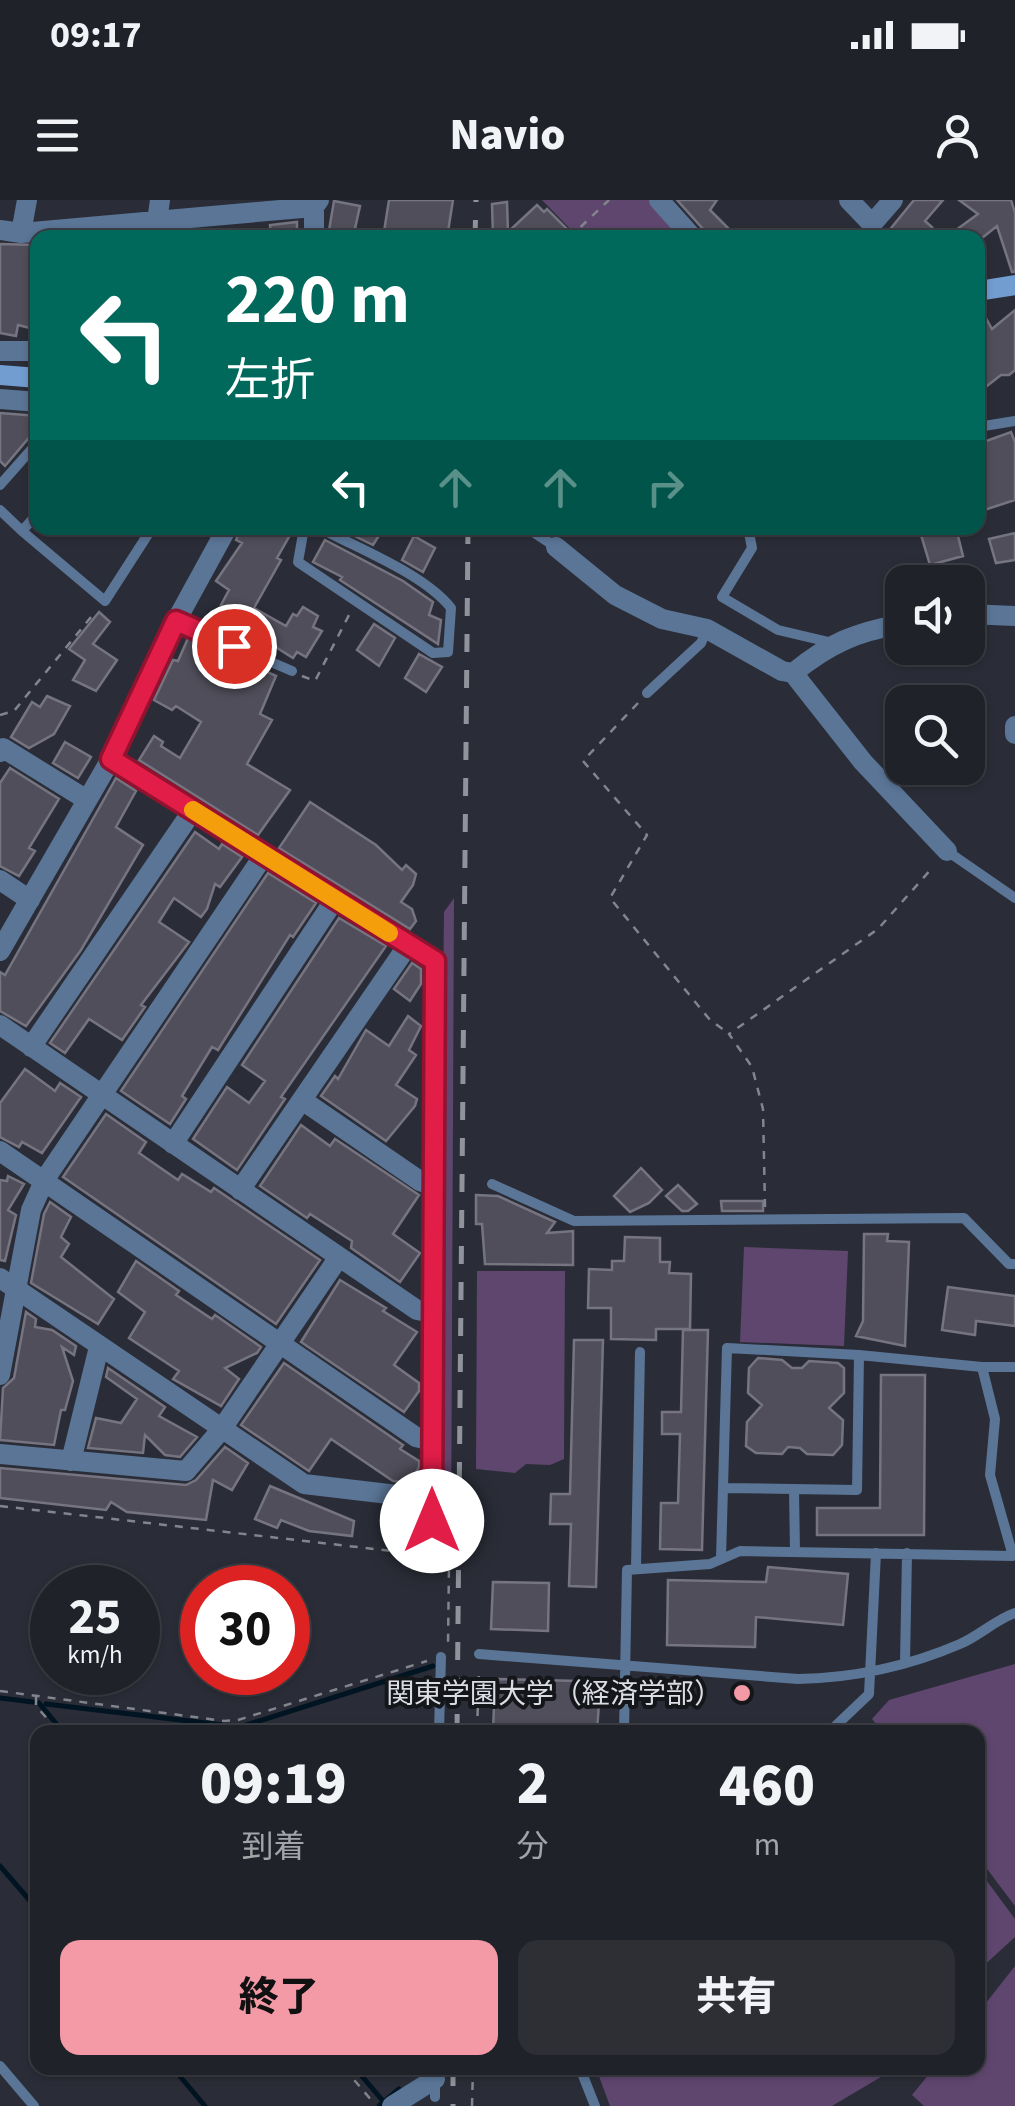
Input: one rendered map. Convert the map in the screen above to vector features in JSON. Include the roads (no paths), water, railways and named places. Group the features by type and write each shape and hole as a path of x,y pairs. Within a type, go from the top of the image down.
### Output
{"main road":[{"path":"985,290 1015,285"},
{"path":"0,375 30,377"}],"street":[{"path":"10,232 27,200"},
{"path":"659,200 687,230"},
{"path":"849,200 874,227 892,200"},
{"path":"10,232 159,211 317,204 315,230"},
{"path":"0,351 30,352"},
{"path":"0,399 30,401"},
{"path":"0,951 111,759 176,621 223,535"},
{"path":"556,547 615,595 662,620 707,629 782,671 793,673 863,762 947,851"},
{"path":"985,615 1015,616"},
{"path":"793,673 834,643 862,631 885,627"},
{"path":"1015,726 1015,734"},
{"path":"1,749 87,800"},
{"path":"111,759 435,961 432,1544"},
{"path":"31,1047 193,810"},
{"path":"0,1375 8,1284 44,1182 264,855"},
{"path":"0,880 30,900"},
{"path":"172,1144 334,899"},
{"path":"240,1190 408,945"},
{"path":"0,1024 417,1310 432,1314"},
{"path":"302,1100 420,1182 434,1186"},
{"path":"0,1151 416,1437 432,1441"},
{"path":"0,1454 186,1471 221,1430 339,1257"},
{"path":"8,1284 304,1484 431,1499"},
{"path":"71,1461 99,1347"},
{"path":"392,2106 435,2081"}],"lane":[{"path":"985,426 1015,421"},
{"path":"0,485 30,451"},
{"path":"0,510 104,601 147,535"},
{"path":"22,531 30,522"},
{"path":"303,535 298,562 433,653 448,652 451,608 445,601 417,581 333,535"},
{"path":"538,535 556,547"},
{"path":"749,535 752,548 722,597 778,630 834,643"},
{"path":"176,621 292,672"},
{"path":"648,693 702,643 707,629"},
{"path":"947,851 1015,898"},
{"path":"492,1184 574,1222 964,1218 1010,1264 1015,1264"},
{"path":"721,1558 727,1348 1015,1367"},
{"path":"636,1567 640,1352"},
{"path":"723,1488 857,1490 858,1355"},
{"path":"624,1725 627,1570 710,1564 740,1551 1013,1556 990,1475 995,1419 982,1367"},
{"path":"794,1489 795,1552"},
{"path":"836,1725 869,1694 876,1553"},
{"path":"905,1663 907,1553"},
{"path":"479,1654 798,1679 844,1678 962,1643 1015,1613"},
{"path":"439,1725 441,1657"},
{"path":"0,2066 34,2106"},
{"path":"583,2075 595,2106"}],"waterway":[{"path":"246,1725 433,1666"},
{"path":"0,1698 33,1702"},
{"path":"39,1703 57,1725"},
{"path":"46,1704 223,1725"},
{"path":"0,1866 30,1901"},
{"path":"179,2075 205,2106"},
{"path":"361,2075 383,2101"},
{"path":"379,2106 399,2089"}],"railway":[{"path":"475,230 476,200"},
{"path":"457,1725 468,535"},
{"path":"453,2075 453,2106"}],"place":[{"name":"関東学園大学（経済学部）","path":"742,1693"}]}
